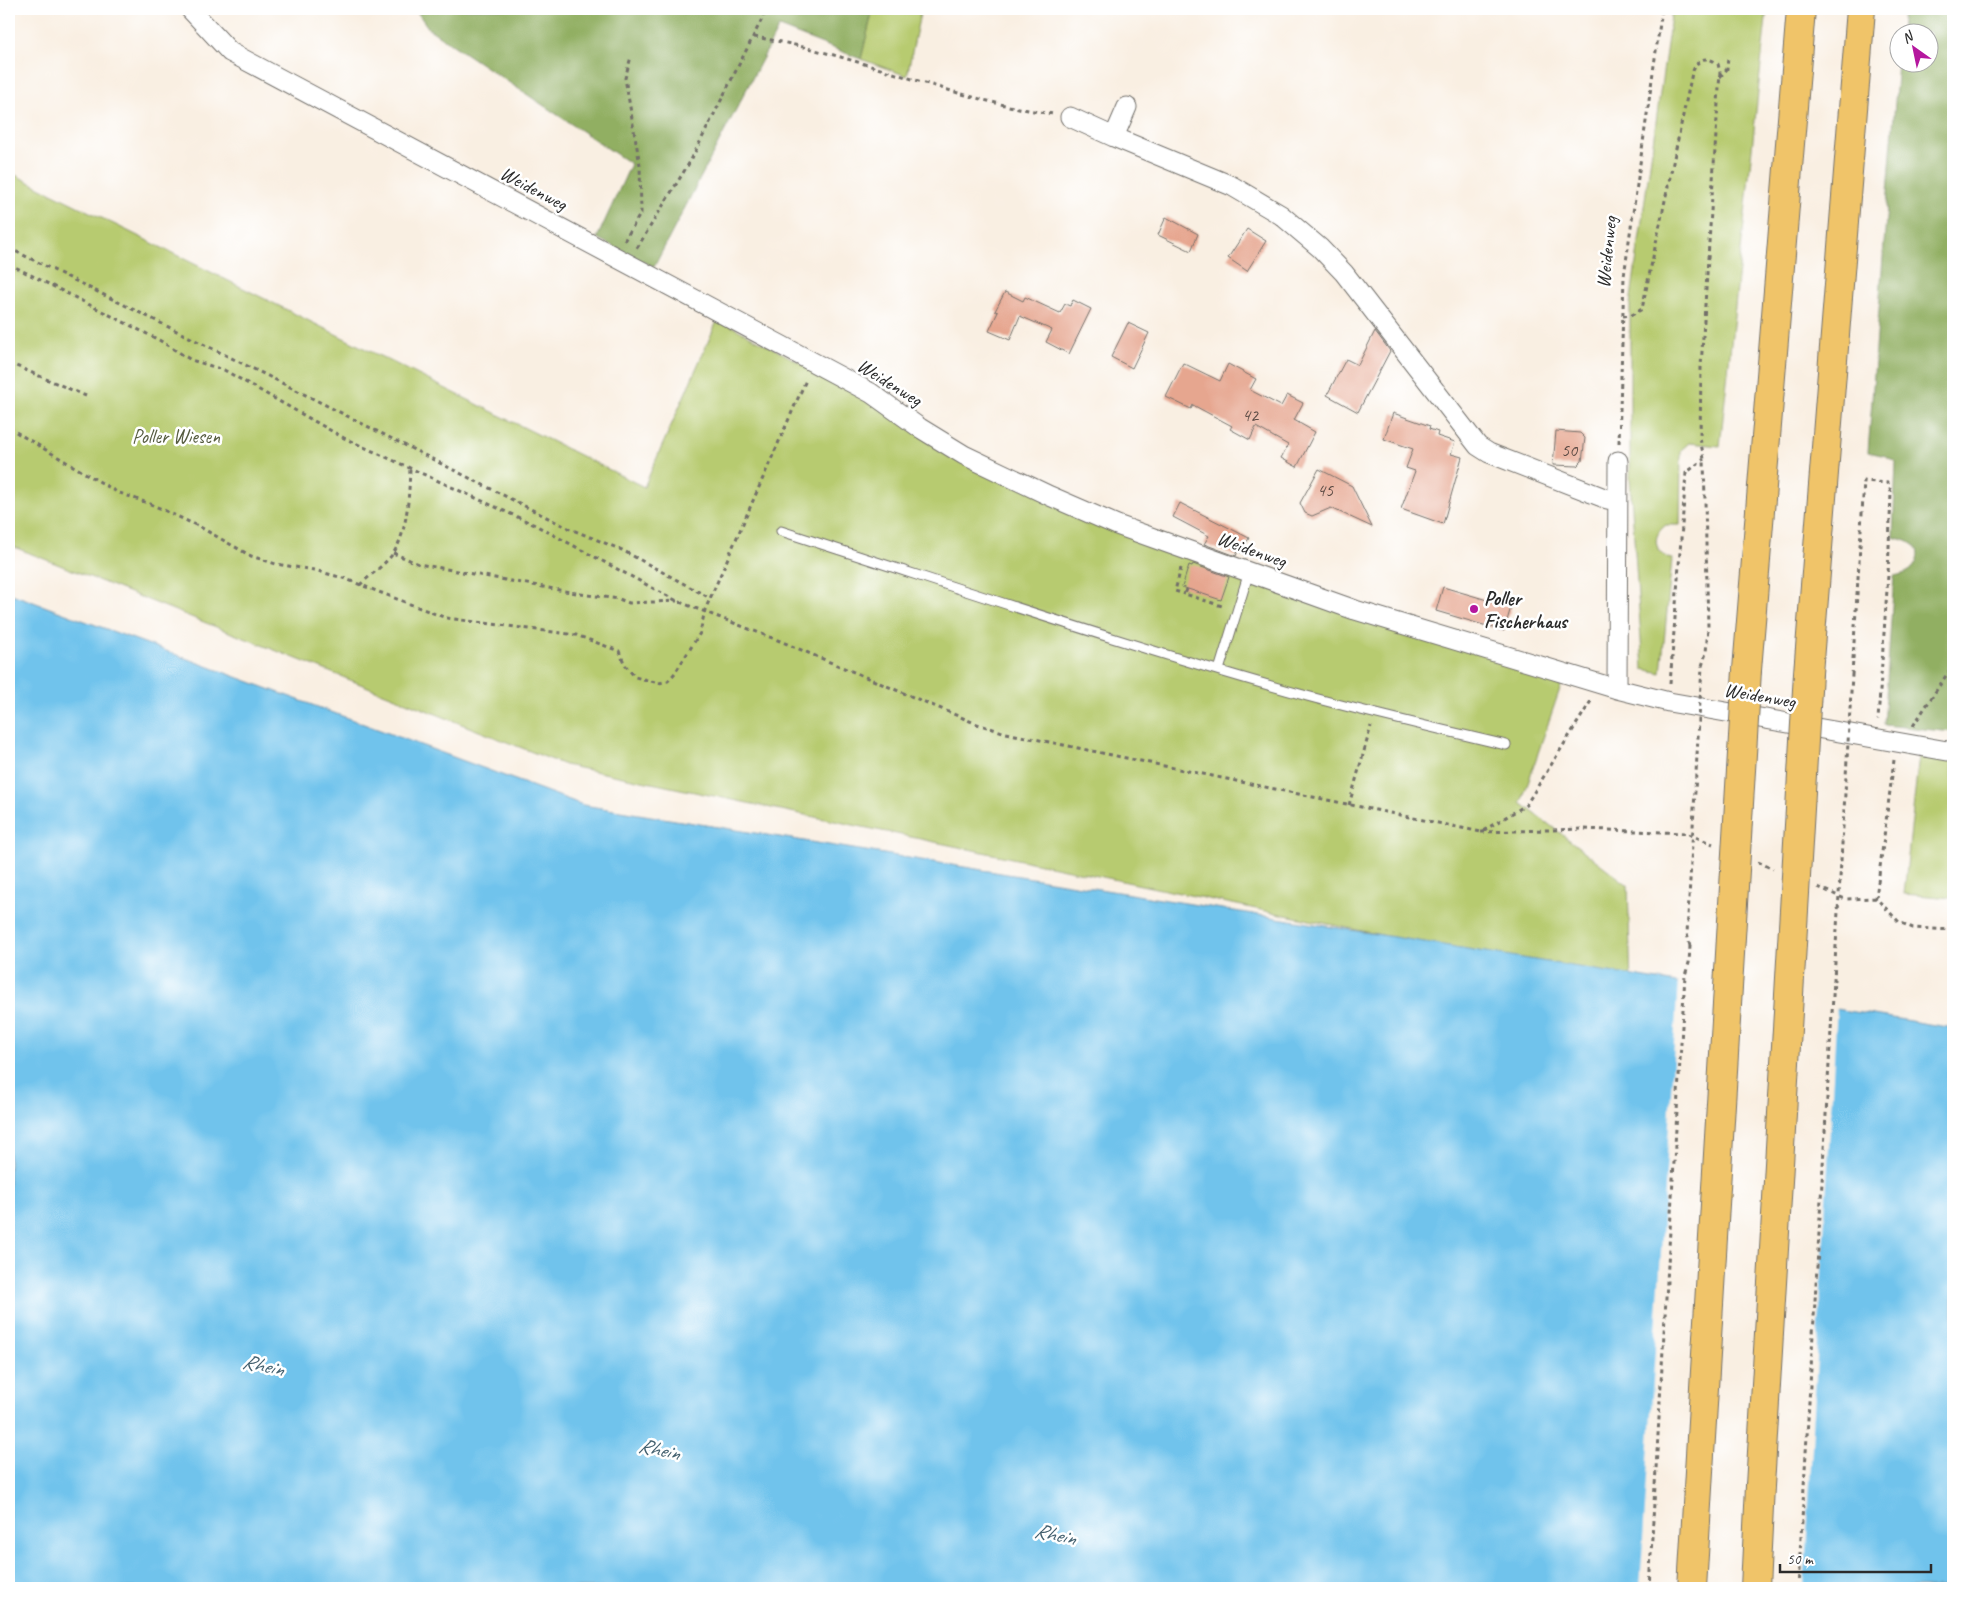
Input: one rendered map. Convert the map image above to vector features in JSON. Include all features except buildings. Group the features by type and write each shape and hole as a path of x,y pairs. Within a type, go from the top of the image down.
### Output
{"highway":[{"path":"1692,1588 1747,670 1801,9"},
{"path":"1755,1588 1808,673 1861,9"}],"street":[{"name":"Weidenweg","path":"190,9 230,52 871,393 920,428 964,455 1041,492 1118,525 1355,610 1609,686 1669,702 1953,752"},
{"path":"1114,137 1127,107"},
{"path":"1070,117 1232,186 1281,215 1320,248 1344,273 1456,412 1478,446 1489,453 1607,499 1617,501"},
{"path":"1609,686 1618,461"}],"lane":[{"path":"781,532 1219,670 1374,714 1506,745"},
{"path":"1219,670 1250,572"}],"path":[{"path":"622,260 691,160 767,9"},
{"name":"Weidenweg","path":"1618,461 1624,276 1662,9"},
{"path":"754,37 794,43 920,83 1015,109 1070,117"},
{"path":"1720,78 1726,69 1728,57"},
{"path":"622,260 641,213 640,165 625,78 631,58"},
{"path":"1622,316 1632,315 1642,309 1692,73 1695,64 1702,59 1711,59 1718,64 1720,78 1701,367 1700,438 1704,459 1708,627 1706,653 1702,666 1687,934 1690,946 1689,963 1685,975 1649,1588"},
{"path":"9,248 292,388 568,528 622,550 710,598"},
{"path":"9,264 159,340 191,360 224,370 344,438 535,525 677,601 705,610 977,724 1006,733 1481,832 1583,830 1686,833 1722,847"},
{"path":"9,363 86,396"},
{"path":"9,428 117,492 152,505 200,527 251,556 276,564 314,570 446,618 576,635 619,651 625,665 635,676 659,683 668,681 688,654 700,632 710,598 813,363"},
{"path":"1669,702 1686,473 1704,459"},
{"path":"359,585 393,553 398,542 408,508 410,468"},
{"path":"1798,1588 1864,481 1888,483 1891,492 1888,575 1877,738"},
{"path":"393,553 419,564 581,594 619,599 629,603 677,601"},
{"path":"1188,569 1182,567 1175,591 1237,612"},
{"path":"1185,594 1187,588"},
{"path":"1876,898 1899,742 1953,665"},
{"path":"1481,832 1526,805 1609,686"},
{"path":"1349,804 1374,714"},
{"path":"1757,862 1774,869"},
{"path":"1810,884 1845,899 1876,898 1899,922 1913,928 1953,930"}],"green space":[{"path":"415,9 873,9 861,59 779,27 654,267 597,238 631,164 429,29"},
{"path":"873,9 921,9 907,76 861,59"},
{"path":"1672,9 1767,9 1720,446 1689,443 1681,450 1680,525 1666,525 1656,538 1659,550 1672,559 1661,673 1643,669 1630,479 1630,305"},
{"path":"1903,9 1953,9 1953,732 1884,725 1894,576 1909,571 1915,565 1918,558 1915,547 1910,543 1893,537 1896,462 1886,456 1868,452 1897,72 1940,72 1940,22 1902,22"},
{"name":"Poller Wiesen","path":"9,172 644,487 718,319 874,402 974,469 1563,680 1521,803 1628,885 1631,987 565,765 9,545"},
{"path":"1919,754 1953,757 1953,898 1904,894"}],"water":[{"name":"Rhein","path":"9,593 583,805 1953,1028 1953,1588 9,1588"}],"pier":[{"path":"1678,980 1837,1006 1804,1588 1640,1588"}],"place":[{"name":"Poller Fischerhaus","path":"1474,609"}]}
